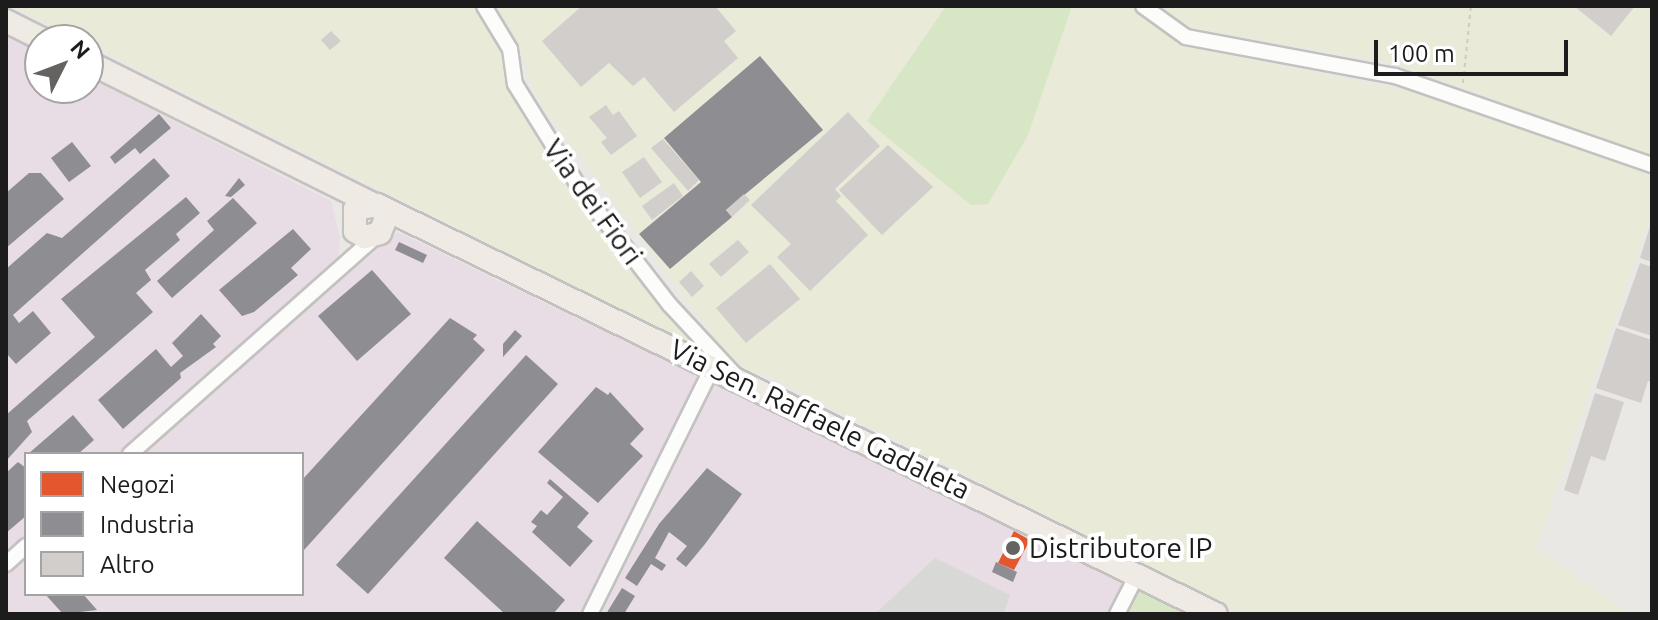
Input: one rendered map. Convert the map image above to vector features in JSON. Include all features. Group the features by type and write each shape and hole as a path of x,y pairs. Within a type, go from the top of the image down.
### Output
{"main road":[{"path":"6,21 24,30"},
{"name":"Via Sen. Raffaele Gadaleta","path":"104,70 332,182 369,219 423,227 737,377 1216,614"}],"street":[{"name":"Via dei Fiori","path":"484,6 510,49 515,84 581,190 669,304 737,377"},
{"path":"1143,6 1186,37 1395,76 1462,96 1652,165"},
{"path":"132,452 345,264 369,219"},
{"path":"345,264 369,219"},
{"path":"590,614 713,366"},
{"path":"6,564 24,548"},
{"path":"1117,614 1137,575"}],"path":[{"path":"1462,96 1471,6"}],"shaded area":[{"path":"6,35 24,44 24,104 104,104 104,85 331,201 340,237 339,256 354,268 398,232 1138,588 1124,614 6,614"},
{"path":"935,558 1010,595 1003,614 875,614"}],"green space":[{"path":"13,6 476,6 501,55 507,86 543,146 625,265 700,349 104,51 104,24 49,24"},
{"path":"494,6 1129,6 1187,47 1466,103 1652,175 1652,211 1536,548 1631,614 1244,614 760,372 747,382 536,96 515,35"},
{"path":"946,6 1072,6 1028,135 988,204 971,205 867,121"},
{"path":"1161,6 1652,6 1652,159 1401,65 1188,27"},
{"path":"1138,588 1188,614 1125,614"}],"building: Negozi":[{"path":"1014,531 1030,540 1014,570 998,563"}],"building: Industria":[{"path":"760,56 823,130 726,210 732,217 670,269 639,234 701,182 664,138"},
{"path":"159,114 171,128 140,154 135,148 115,164 110,157"},
{"path":"72,142 91,166 69,182 51,158"},
{"path":"154,158 170,176 13,315 19,323 33,311 51,333 16,364 6,353 6,269 47,233 62,238"},
{"path":"29,173 41,173 64,199 6,248 6,193"},
{"path":"239,178 245,185 231,197 225,196"},
{"path":"186,197 200,213 176,234 180,240 145,270 151,280 136,293 153,312 27,421 32,432 6,461 6,415 95,337 61,299"},
{"path":"233,198 257,223 172,298 157,281 214,230 207,221"},
{"path":"293,229 311,249 291,268 298,275 254,312 242,316 219,290"},
{"path":"399,242 427,255 423,263 395,250"},
{"path":"372,270 411,314 357,361 318,316"},
{"path":"201,314 221,336 213,344 216,347 180,373 181,378 123,429 98,400 156,349 171,367 183,356 172,343"},
{"path":"450,318 477,335 473,339 485,350 304,550 304,478"},
{"path":"515,330 522,336 503,357 503,344"},
{"path":"526,355 558,384 368,594 336,565"},
{"path":"596,387 608,395 610,392 644,429 630,444 643,456 598,503 538,452"},
{"path":"73,415 94,440 80,452 30,452"},
{"path":"18,462 24,466 24,518 6,533 6,473"},
{"path":"707,468 742,494 705,544 686,567 676,559 687,546 669,532 655,558 666,565 662,571 651,564 637,586 625,578 659,524"},
{"path":"550,479 589,513 577,527 593,541 570,567 532,532 537,526 531,522 541,510 547,515 563,497 547,483"},
{"path":"477,521 565,600 553,614 505,614 444,558"},
{"path":"996,562 1017,572 1013,582 992,572"},
{"path":"622,588 635,596 624,614 606,614"},
{"path":"47,596 85,596 97,610 63,614"}],"building: Altro":[{"path":"582,6 715,6 736,31 724,41 738,58 674,112 644,77 633,86 609,63 581,87 542,41"},
{"path":"1574,6 1635,6 1611,36"},
{"path":"331,31 341,41 330,50 321,40"},
{"path":"606,105 613,115 619,111 637,136 611,155 601,142 607,138 589,117"},
{"path":"848,112 880,146 835,189 841,196 836,201 868,235 810,291 777,257 791,244 751,205"},
{"path":"663,139 699,180 688,191 651,148"},
{"path":"888,145 933,187 882,235 839,190"},
{"path":"644,157 662,182 640,198 622,172"},
{"path":"674,183 683,196 652,220 642,206"},
{"path":"744,194 750,200 732,217 726,210"},
{"path":"1652,223 1652,262 1640,258"},
{"path":"738,240 749,252 721,277 709,264"},
{"path":"1640,263 1652,267 1652,336 1618,325"},
{"path":"770,264 800,299 746,343 716,308"},
{"path":"691,271 704,286 692,297 679,282"},
{"path":"1616,328 1652,340 1652,382 1648,381 1641,403 1596,388"},
{"path":"1595,393 1624,402 1605,461 1591,456 1578,495 1564,490"}],"place":[{"name":"Distributore IP","path":"1013,548"}]}
